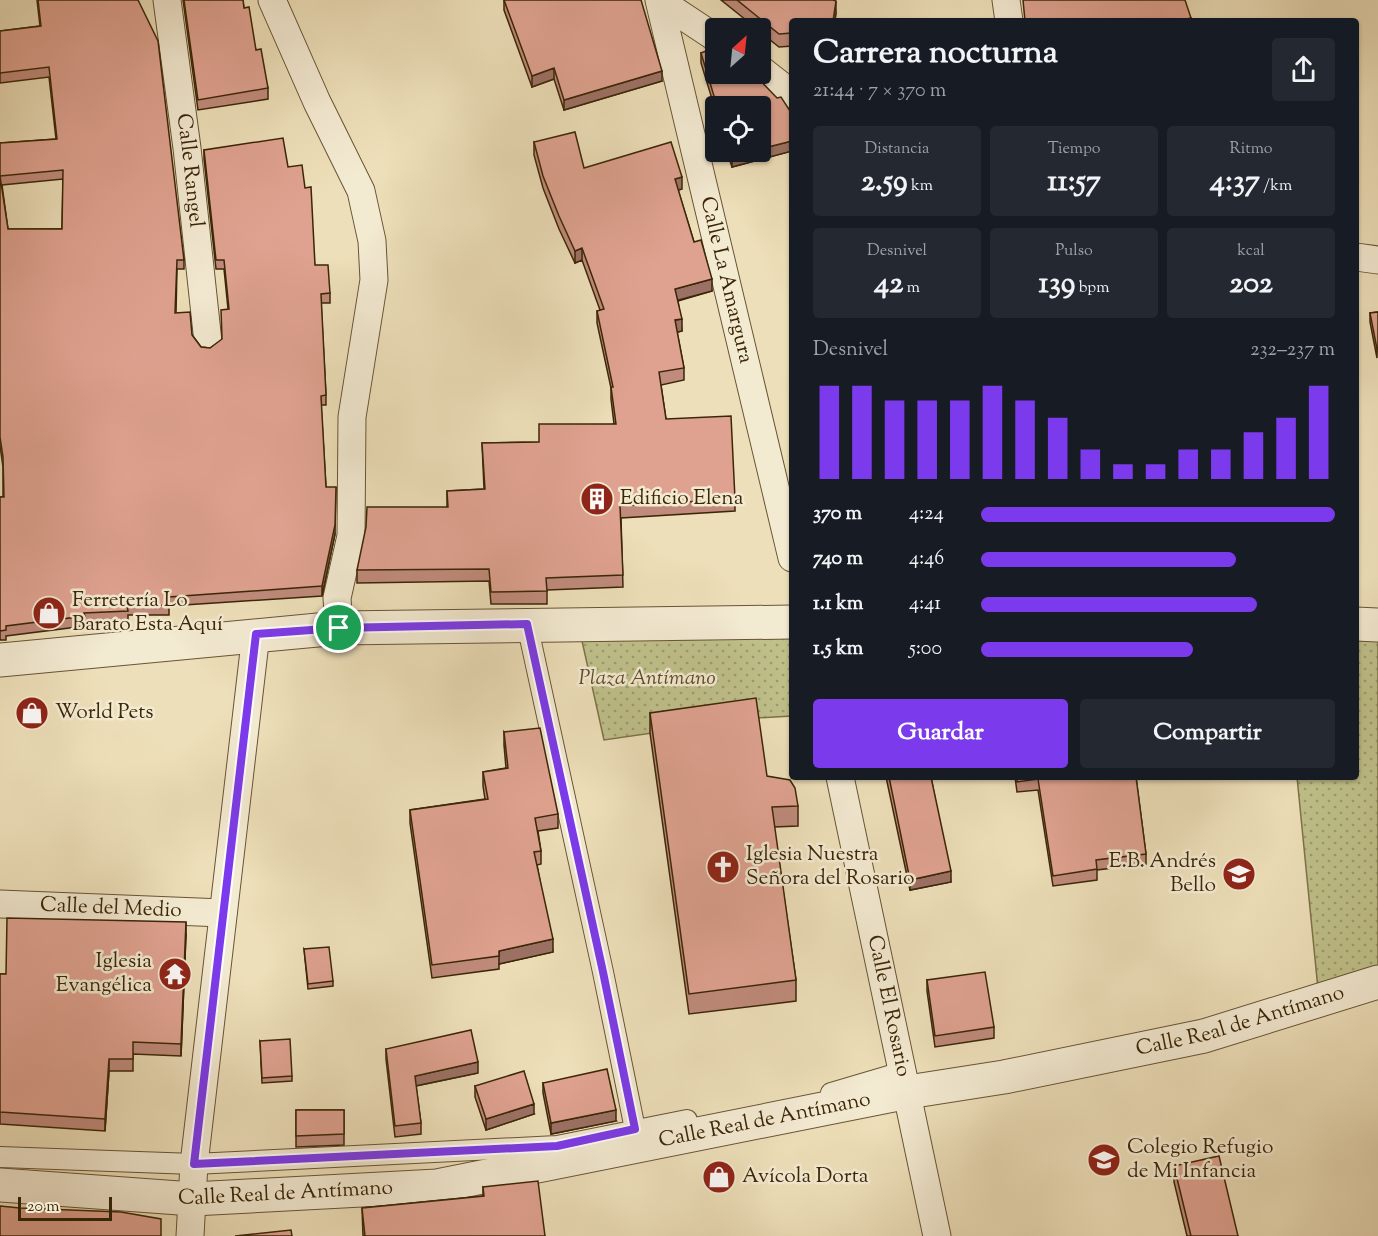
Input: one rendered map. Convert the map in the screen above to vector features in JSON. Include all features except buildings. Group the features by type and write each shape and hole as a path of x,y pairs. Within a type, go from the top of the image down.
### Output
{"street":[{"name":"Calle Rangel","path":"167,0 187,148 208,342"},
{"path":"272,0 316,102 361,191 372,241 374,280 352,417 351,536 337,598 339,628"},
{"path":"1006,0 1009,18"},
{"name":"Calle La Amargura","path":"659,1 705,31"},
{"name":"Calle La Amargura","path":"659,1 789,545"},
{"path":"771,78 789,92"},
{"path":"1359,257 1378,260"},
{"path":"0,660 256,634 339,628 789,622"},
{"path":"527,624 635,1129"},
{"path":"1359,624 1378,625"},
{"path":"190,1236 194,1164 256,634"},
{"name":"Calle El Rosario","path":"841,780 937,1236"},
{"name":"Calle del Medio","path":"0,904 223,913"},
{"name":"Calle Real de Antímano","path":"0,1185 193,1199 437,1186 905,1082 1004,1077 1204,1036 1378,981"},
{"path":"0,1157 194,1164 557,1146 635,1129 796,1103 905,1082"}],"green space":[{"name":"Plaza Antímano","path":"789,622 789,716 756,718 604,740 578,623"},
{"path":"1359,633 1378,633 1378,976 1319,999 1297,780 1359,780"}],"place":[{"name":"Edificio Elena","path":"597,499"},
{"name":"Ferretería Lo Barato Esta Aquí","path":"49,613"},
{"name":"World Pets","path":"32,713"},
{"name":"Iglesia Nuestra Señora del Rosario","path":"723,867"},
{"name":"E.B. Andrés Bello","path":"1239,874"},
{"name":"Iglesia Evangélica","path":"175,974"},
{"name":"Colegio Refugio de Mi Infancia","path":"1104,1160"},
{"name":"Avícola Dorta","path":"719,1177"}],"route":[{"path":"527,624 635,1129 557,1146 194,1164 256,634 339,628 527,624"}]}
